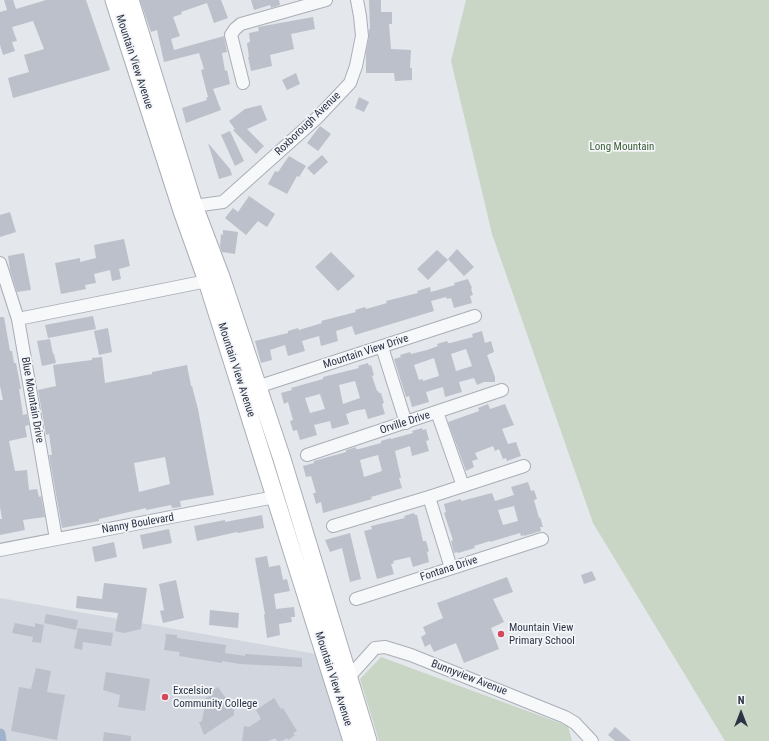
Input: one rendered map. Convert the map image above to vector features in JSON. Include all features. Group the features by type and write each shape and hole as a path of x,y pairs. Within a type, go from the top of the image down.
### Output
{"main road":[{"name":"Mountain View Avenue","path":"114,0 182,211 207,281 220,297 257,388 270,452 275,497 352,741"},
{"name":"Mountain View Avenue","path":"130,0 194,206 220,297 270,452 348,678 368,741"}],"street":[{"path":"243,83 231,35 235,29 241,24 326,0"},
{"name":"Roxborough Avenue","path":"194,206 223,202 318,117 350,82 356,66 362,36 356,0"},
{"name":"Blue Mountain Drive","path":"0,263 18,319 56,539"},
{"path":"18,319 207,281"},
{"name":"Mountain View Drive","path":"257,388 475,316"},
{"path":"382,347 406,422"},
{"name":"Orville Drive","path":"307,455 502,390"},
{"path":"437,412 463,486"},
{"path":"334,526 524,466"},
{"name":"Nanny Boulevard","path":"0,550 275,497"},
{"path":"429,497 451,568"},
{"name":"Fontana Drive","path":"356,599 542,539"},
{"name":"Bunnyview Avenue","path":"348,678 375,648 385,647 487,685 565,717 576,723 592,741"}],"shaded area":[{"name":"Excelsior Community College","path":"0,598 316,654 345,741 0,741"}],"green space":[{"name":"Long Mountain","path":"466,0 769,0 769,741 725,741 593,523 492,234 451,61"},
{"path":"381,657 568,726 572,741 379,741 360,679"}],"building":[{"path":"4,0 13,0 16,9 46,0 86,0 110,70 13,98 8,78 29,72 24,55 44,49 33,21 12,27 17,41 12,42 15,51 3,55 0,45 0,12 7,10"},
{"path":"140,0 221,0 228,18 214,23 207,3 181,12 182,14 173,17 180,36 171,39 174,50 224,36 227,52 222,53 225,71 227,70 230,84 213,89 221,110 186,123 182,108 207,100 206,98 208,97 201,70 204,69 199,53 164,62 157,30 151,32"},
{"path":"251,0 279,0 280,5 271,8 270,5 254,10"},
{"path":"369,0 381,0 381,12 392,12 392,24 389,24 391,49 411,50 410,68 412,68 412,80 395,81 394,73 366,73 366,52 370,29"},
{"path":"313,17 315,29 291,34 294,49 270,55 272,66 251,71 247,43 250,42 249,33 259,31 258,27"},
{"path":"296,73 300,84 287,90 282,80"},
{"path":"359,97 369,102 364,112 355,108"},
{"path":"261,105 267,120 247,129 264,146 256,154 233,130 235,129 229,121 245,109"},
{"path":"320,126 331,134 318,151 307,143"},
{"path":"230,131 244,161 235,166 221,135"},
{"path":"208,143 230,169 232,175 219,179"},
{"path":"322,155 328,162 314,175 307,168"},
{"path":"289,156 306,166 299,177 297,176 287,194 268,184 275,171 278,172"},
{"path":"249,196 275,214 267,227 258,221 246,235 225,218 233,208 238,212"},
{"path":"10,212 16,232 0,237 0,215"},
{"path":"223,230 238,232 235,254 222,252 220,246 221,234 223,235"},
{"path":"124,239 130,266 119,269 121,279 112,281 110,270 94,274 96,283 85,285 86,289 61,294 55,263 80,258 80,262 96,258 94,245"},
{"path":"457,249 474,267 464,276 448,259"},
{"path":"437,250 448,260 428,280 417,269"},
{"path":"331,252 355,276 338,291 315,267"},
{"path":"24,253 31,290 17,292 10,270 8,256"},
{"path":"468,279 472,288 473,295 470,296 472,303 454,308 451,298 447,299 446,297 431,301 434,311 355,335 352,326 336,331 338,341 321,346 319,336 302,341 305,351 288,356 285,345 270,350 272,360 261,363 255,341 288,333 288,331 298,328 299,330 322,323 321,321 356,312 355,310 365,307 366,309 387,303 386,301 418,293 417,291 430,287 431,292 455,285 454,283"},
{"path":"93,316 96,329 48,338 45,325"},
{"path":"0,317 4,317 10,351 12,351 14,363 16,363 21,389 19,389 23,415 27,414 29,425 25,426 27,437 9,441 15,471 27,470 29,490 37,489 39,497 41,496 45,517 23,520 25,530 0,535 0,519 2,519 0,507 0,400 3,400 0,386"},
{"path":"108,328 112,352 99,355 94,331"},
{"path":"482,331 485,343 491,341 494,352 487,355 495,377 495,382 484,382 477,385 474,378 459,382 462,392 445,397 443,387 426,392 429,402 412,407 409,396 406,397 394,359 401,357 400,355 410,352 411,354 427,350 438,346 437,344 447,341 450,343 473,337 472,334","holes":["466,349 472,366 456,371 451,354","434,358 439,376 423,381 423,379 419,380 414,365"]},
{"path":"50,339 56,363 42,366 37,341"},
{"path":"102,357 105,383 152,374 152,372 187,365 191,386 198,409 214,495 180,501 181,507 172,508 171,505 146,510 146,508 99,519 99,521 62,528 49,455 52,455 49,434 46,435 38,390 56,386 53,365 92,360 92,358","holes":["165,457 170,484 139,492 134,463"]},
{"path":"368,363 369,366 371,365 374,375 372,376 377,391 381,393 384,403 382,404 385,414 368,419 365,409 354,411 346,414 349,424 332,429 330,421 314,425 317,435 300,440 297,430 293,431 290,421 293,420 288,402 284,404 281,393 292,390 291,388 323,379 323,377 359,368 358,366","holes":["355,381 360,398 343,404 339,385","320,394 325,409 310,413 305,398"]},
{"path":"488,404 490,409 505,404 514,425 502,429 508,444 516,442 521,456 507,461 506,458 503,459 499,449 495,451 493,446 475,453 478,459 472,461 474,467 466,471 448,422 479,411 478,408"},
{"path":"422,428 423,430 426,429 429,440 426,441 429,451 412,456 410,446 395,451 402,488 371,497 372,499 323,513 321,502 316,504 313,493 316,493 311,476 306,477 303,466 314,463 314,461 346,452 346,450 356,447 356,449 359,449 381,443 381,441 391,438 413,433 412,431","holes":["378,455 382,471 364,477 360,460"]},
{"path":"528,482 531,491 534,490 537,499 534,500 543,527 540,527 541,531 524,536 521,536 520,533 474,546 475,548 454,553 451,541 453,540 444,513 446,512 444,504 492,493 495,501 514,495 511,487","holes":["514,506 518,521 503,525 498,510"]},
{"path":"414,513 417,515 423,541 426,541 429,551 427,552 429,562 413,567 410,557 393,561 394,563 391,564 394,574 377,579 364,531 372,529 371,526 405,518 404,516"},
{"path":"262,515 264,528 237,532 197,541 194,526"},
{"path":"169,529 172,543 143,549 140,535"},
{"path":"350,533 361,579 350,582 342,548 330,552 325,540"},
{"path":"114,542 117,557 95,562 92,547"},
{"path":"267,556 269,567 280,565 283,580 287,579 290,591 274,594 276,609 294,607 295,617 291,617 292,622 279,624 280,635 267,638 265,614 255,558"},
{"path":"592,571 596,580 584,584 581,575"},
{"path":"507,577 513,592 493,599 504,622 491,628 499,649 464,663 456,643 434,652 430,644 425,647 421,637 426,634 423,627 443,618 437,603"},
{"path":"176,580 184,618 163,623 160,611 164,610 159,584"},
{"path":"104,583 147,588 141,629 124,633 115,631 118,613 76,608 77,596 102,599"},
{"path":"210,610 239,613 238,628 209,625"},
{"path":"46,614 78,620 76,630 44,623"},
{"path":"15,623 35,627 35,623 44,625 41,643 32,642 33,637 12,633"},
{"path":"78,628 113,633 111,646 83,642 82,650 74,648"},
{"path":"165,634 177,635 177,638 226,645 225,653 245,656 245,654 302,658 302,667 240,664 222,661 222,663 179,656 180,652 164,650"},
{"path":"36,668 51,671 47,692 65,695 57,740 11,731 19,687 31,689"},
{"path":"106,672 150,679 145,711 118,707 120,695 103,690"},
{"path":"218,687 234,710 234,715 204,735 199,722 202,721 205,705 196,705 213,693 213,690"},
{"path":"274,698 281,709 283,708 297,731 293,733 295,735 288,740 287,738 282,741 277,741 275,738 269,741 242,741 244,726 249,727 261,719 256,710"},
{"path":"615,727 631,741 615,741 608,735"},
{"path":"104,732 131,736 131,741 103,741"}],"waterway":[{"path":"0,734 1,741"}],"place":[{"name":"Mountain View Primary School","path":"501,634"},
{"name":"Excelsior Community College","path":"165,697"}]}
